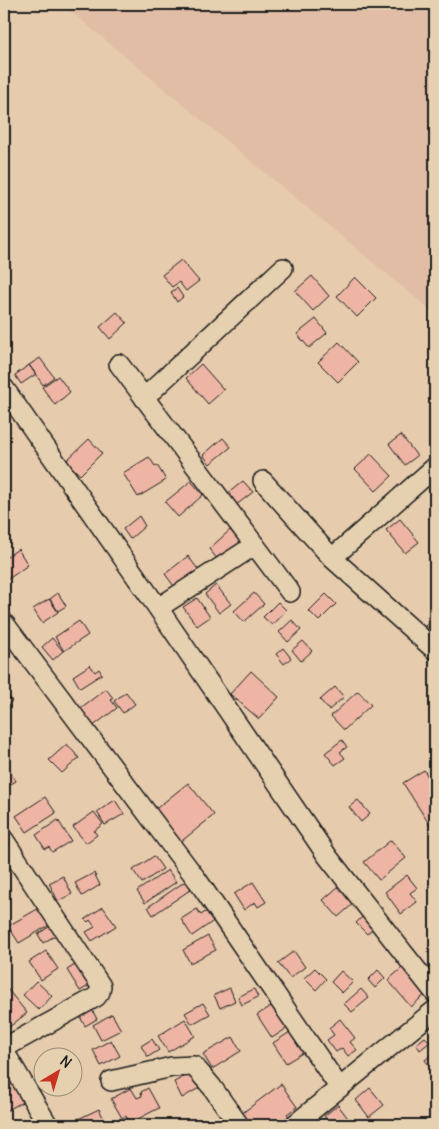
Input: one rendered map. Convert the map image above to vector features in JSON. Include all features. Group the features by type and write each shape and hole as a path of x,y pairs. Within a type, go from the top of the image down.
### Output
{"street":[{"path":"144,398 283,268"},
{"path":"119,364 290,592"},
{"path":"4,388 158,608 328,857 435,993"},
{"path":"332,558 435,467"},
{"path":"264,481 332,558 435,650"},
{"path":"158,608 255,545"},
{"path":"4,624 198,881 339,1087"},
{"path":"4,840 101,986 100,992 96,997 4,1050 48,1125"},
{"path":"294,1125 435,1010"},
{"path":"111,1080 172,1067 194,1066 212,1087 239,1125"}],"shaded area":[{"path":"62,4 435,4 435,314"}],"building":[{"path":"181,260 199,281 186,291 179,282 172,287 162,275"},
{"path":"312,276 329,296 313,311 295,291"},
{"path":"355,277 376,298 357,317 337,296"},
{"path":"177,288 183,297 177,302 171,292"},
{"path":"117,312 127,323 110,339 100,327"},
{"path":"316,319 327,333 309,348 297,334"},
{"path":"339,342 358,362 338,382 318,362"},
{"path":"40,358 54,377 43,385 29,365"},
{"path":"201,364 224,390 208,404 186,378"},
{"path":"29,365 36,374 21,384 15,375"},
{"path":"58,376 70,392 55,405 42,387"},
{"path":"401,435 417,456 405,465 389,444"},
{"path":"223,438 231,447 210,464 203,455"},
{"path":"89,439 102,453 80,475 66,461"},
{"path":"371,454 392,476 376,491 355,469"},
{"path":"149,457 155,466 157,465 166,480 138,497 123,473"},
{"path":"191,481 203,495 178,517 165,502"},
{"path":"243,481 253,492 235,506 226,495"},
{"path":"139,516 145,526 130,539 123,529"},
{"path":"400,519 419,542 405,553 386,530"},
{"path":"230,530 241,542 219,561 209,549"},
{"path":"18,549 28,565 4,582 4,559"},
{"path":"188,556 203,576 179,593 165,574"},
{"path":"216,585 231,604 219,613 205,594"},
{"path":"58,593 66,606 58,611 50,599"},
{"path":"254,593 264,604 244,622 234,611"},
{"path":"326,594 336,604 319,621 309,611"},
{"path":"197,598 210,617 197,626 183,607"},
{"path":"49,599 58,612 42,623 33,609"},
{"path":"278,602 286,610 272,625 263,617"},
{"path":"433,618 435,620 435,634 426,626"},
{"path":"292,620 301,630 288,642 279,632"},
{"path":"79,621 88,635 64,651 55,637"},
{"path":"52,638 63,651 53,660 42,647"},
{"path":"303,641 312,651 301,661 292,650"},
{"path":"283,648 291,658 284,664 276,654"},
{"path":"90,665 95,672 99,669 102,674 80,688 73,676"},
{"path":"251,671 279,697 259,719 230,694"},
{"path":"335,687 344,697 329,710 320,700"},
{"path":"106,689 113,698 111,700 117,708 92,727 79,709"},
{"path":"4,691 12,701 4,708"},
{"path":"358,691 371,705 344,730 331,716"},
{"path":"126,692 135,704 123,713 114,701"},
{"path":"342,740 347,747 340,752 345,758 335,765 325,753"},
{"path":"67,744 79,758 62,773 49,760"},
{"path":"4,765 16,781 4,788"},
{"path":"424,770 435,788 435,829 433,830 403,783"},
{"path":"188,783 214,815 178,844 152,812"},
{"path":"45,797 56,813 27,832 16,816"},
{"path":"115,800 124,814 105,825 97,812"},
{"path":"358,800 370,814 361,822 349,807"},
{"path":"94,812 103,824 94,831 97,835 86,843 73,827"},
{"path":"58,820 71,841 52,852 49,847 45,849 36,835"},
{"path":"391,840 406,858 379,880 364,862"},
{"path":"154,856 163,869 142,883 133,870"},
{"path":"168,870 176,882 145,903 137,891"},
{"path":"94,873 100,885 82,896 75,883"},
{"path":"407,875 417,888 410,893 417,902 401,914 385,892"},
{"path":"63,876 72,894 58,901 49,883"},
{"path":"187,880 193,888 153,915 148,907"},
{"path":"253,882 266,902 258,907 255,902 244,910 234,894"},
{"path":"339,886 354,903 338,917 323,900"},
{"path":"41,907 51,924 19,943 8,926"},
{"path":"103,907 116,926 92,941 86,932 95,927 90,920 88,922 85,919"},
{"path":"197,909 201,915 208,910 215,920 192,936 181,919"},
{"path":"365,914 377,925 367,934 356,923"},
{"path":"55,923 61,932 43,943 38,934"},
{"path":"208,936 216,950 190,963 183,950"},
{"path":"46,951 58,969 41,980 29,962"},
{"path":"294,951 305,967 290,978 278,963"},
{"path":"78,963 95,982 80,991 67,970"},
{"path":"408,963 431,989 411,1007 388,980"},
{"path":"315,968 326,979 316,990 304,978"},
{"path":"378,970 385,978 375,988 368,980"},
{"path":"341,971 353,982 342,993 331,982"},
{"path":"36,981 52,996 39,1010 23,995"},
{"path":"4,985 27,1013 8,1028 4,1023"},
{"path":"230,988 235,1001 220,1008 214,995"},
{"path":"254,989 258,997 242,1005 238,997"},
{"path":"361,989 369,998 352,1012 344,1004"},
{"path":"278,1002 292,1025 272,1038 257,1015"},
{"path":"203,1003 210,1014 192,1024 185,1013"},
{"path":"90,1006 97,1019 85,1026 78,1013"},
{"path":"112,1014 121,1030 101,1040 93,1025"},
{"path":"185,1019 195,1036 168,1052 158,1036"},
{"path":"340,1019 355,1038 350,1042 357,1050 348,1056 342,1048 336,1052 327,1040 334,1035 329,1028"},
{"path":"296,1028 309,1049 286,1063 273,1043"},
{"path":"233,1037 241,1051 212,1069 203,1054"},
{"path":"425,1037 430,1042 420,1050 416,1044"},
{"path":"152,1039 159,1050 148,1057 141,1046"},
{"path":"111,1040 120,1056 101,1066 93,1050"},
{"path":"435,1052 435,1073 425,1060"},
{"path":"191,1073 199,1088 182,1098 174,1082"},
{"path":"17,1079 28,1099 4,1112 4,1087"},
{"path":"281,1084 297,1107 287,1114 291,1118 281,1125 249,1125 241,1114"},
{"path":"131,1088 137,1098 142,1096 141,1092 148,1088 159,1108 130,1123 126,1116 122,1118 111,1099"},
{"path":"370,1088 384,1105 369,1117 356,1100"},
{"path":"338,1105 350,1121 345,1125 332,1125 324,1116"},
{"path":"99,1109 107,1125 76,1125 74,1121"}]}
